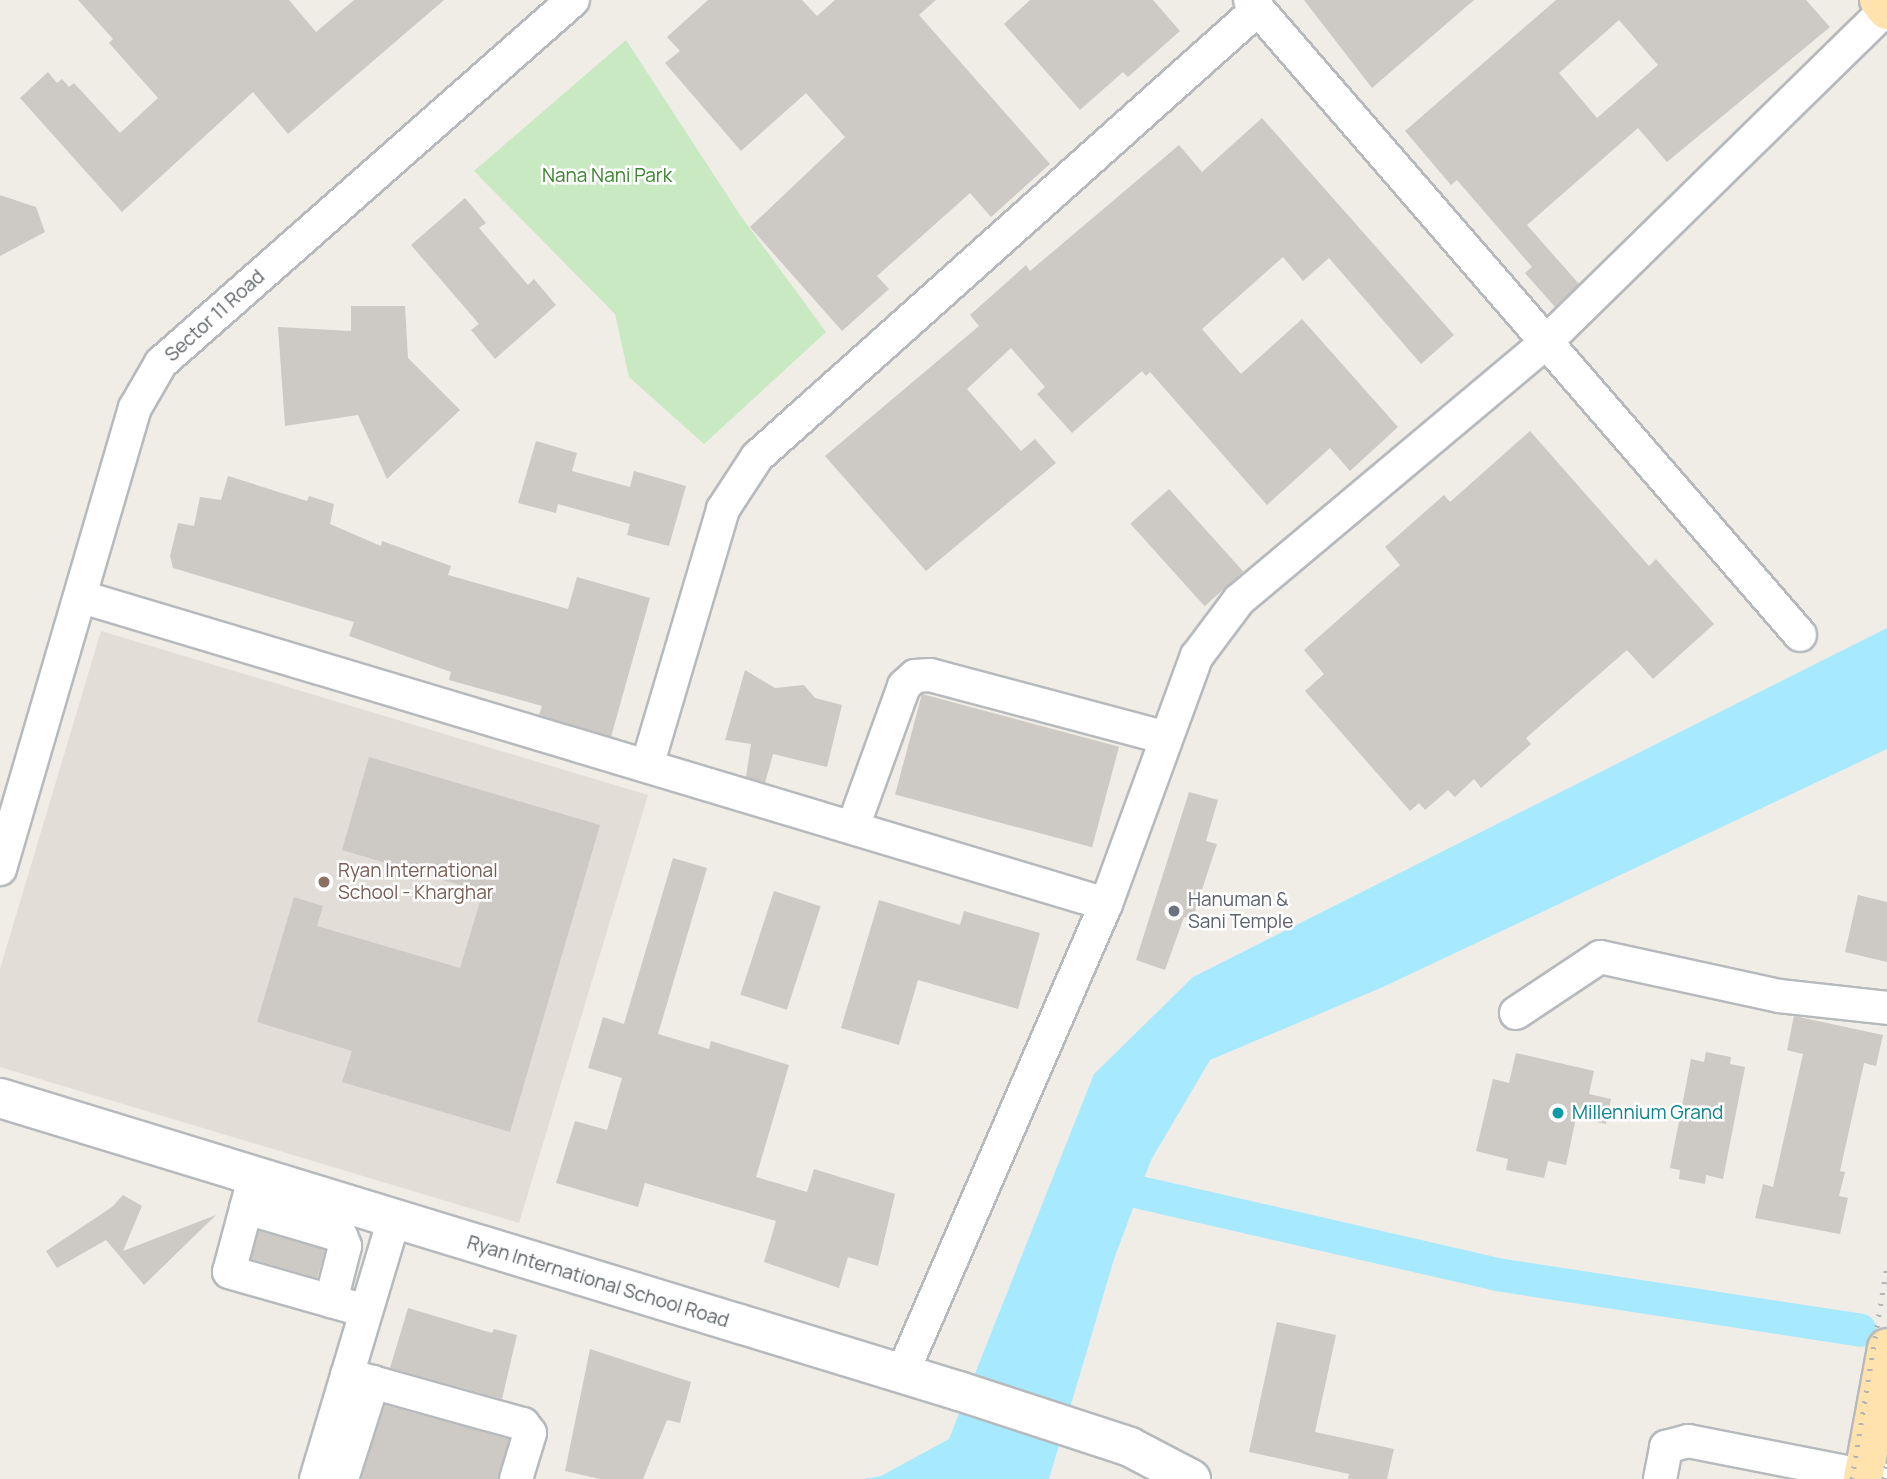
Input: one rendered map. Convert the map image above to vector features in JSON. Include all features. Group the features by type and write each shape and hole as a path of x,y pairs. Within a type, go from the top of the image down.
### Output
{"main road":[{"path":"1863,1479 1887,1348"}],"street":[{"name":"Sector 11 Road","path":"0,869 82,597 135,408 161,362 573,0"},
{"path":"647,766 723,509 757,457 1254,5 1544,344 1800,635"},
{"path":"902,1374 1106,904 1197,656 1239,600 1544,344 1884,6"},
{"path":"82,597 1106,904"},
{"path":"853,827 904,686 915,677 930,675 1166,738"},
{"path":"1516,1013 1600,957 1779,996 1887,1008"},
{"name":"Ryan International School Road","path":"0,1098 251,1192 394,1219 959,1391 1130,1447 1191,1479"},
{"path":"331,1301 345,1246 341,1236 251,1192 229,1272 366,1311"},
{"path":"342,1479 360,1378 366,1311 394,1219"},
{"path":"316,1479 360,1378"},
{"path":"360,1378 523,1424 530,1433 516,1479"},
{"path":"1660,1479 1666,1447 1675,1441 1863,1479 1881,1479"}],"shaded area":[{"name":"Ryan International School - Kharghar","path":"101,631 648,795 519,1223 0,1067 0,969"}],"green space":[{"name":"Nana Nani Park","path":"626,40 740,215 826,332 704,444 629,377 615,314 474,171"}],"water":[{"path":"1887,628 1887,749 1383,987 1210,1060 1151,1160 1114,1259 1049,1479 863,1479 881,1476 949,1439 1094,1074 1193,977"}],"building":[{"path":"78,0 289,0 316,32 354,0 444,0 288,134 253,92 122,212 20,98 48,72 57,83 62,79 69,87 74,83 120,133 158,98 109,43 113,39"},
{"path":"708,0 802,0 817,16 835,0 936,0 919,15 1050,164 991,217 970,193 877,276 889,289 842,331 750,227 845,137 806,93 741,151 665,63 680,51 667,37"},
{"path":"1030,0 1153,0 1180,31 1128,77 1123,72 1080,110 1004,24"},
{"path":"1304,0 1474,0 1372,88"},
{"path":"1556,0 1806,0 1830,27 1667,162 1638,128 1527,225 1579,284 1555,307 1525,273 1532,267 1457,180 1451,185 1405,131","holes":["1619,20 1658,65 1597,118 1559,73"]},
{"path":"1262,118 1454,335 1421,364 1329,258 1303,281 1283,257 1202,329 1241,374 1302,319 1398,427 1350,471 1330,448 1267,505 1150,372 1146,376 1142,371 1072,433 1037,394 1045,387 1011,348 967,389 1021,451 1035,439 1056,463 926,571 825,456 979,326 970,315 1026,265 1030,271 1179,145 1202,172"},
{"path":"0,195 36,207 45,232 0,256"},
{"path":"465,198 486,223 479,228 528,285 534,279 556,305 495,359 471,330 479,324 411,245"},
{"path":"351,306 405,306 408,358 460,410 387,479 358,415 285,426 278,327 351,331"},
{"path":"1530,431 1649,566 1656,559 1714,624 1653,679 1627,650 1526,738 1531,744 1481,788 1474,779 1455,797 1448,790 1425,810 1419,803 1410,811 1305,691 1324,674 1304,650 1400,565 1385,547 1444,495 1450,502"},
{"path":"536,441 577,453 572,471 630,487 634,471 686,486 669,546 627,535 630,524 558,504 556,513 518,503"},
{"path":"228,476 307,501 309,496 334,504 330,524 381,546 382,541 451,566 448,575 568,609 577,577 650,598 611,737 539,715 542,706 449,680 451,672 349,636 354,622 173,568 170,556 178,523 194,526 200,497 221,500"},
{"path":"1169,489 1243,571 1205,606 1130,524"},
{"path":"745,670 775,688 804,685 815,698 842,705 827,767 773,754 765,783 746,777 751,744 725,740"},
{"path":"922,694 1119,747 1092,847 895,794"},
{"path":"369,757 600,825 510,1132 342,1082 352,1051 257,1022 294,897 323,906 317,926 460,968 483,892 342,850"},
{"path":"1189,792 1218,800 1206,841 1217,844 1192,920 1184,917 1165,970 1136,960"},
{"path":"673,858 707,868 658,1034 709,1049 711,1041 789,1065 756,1177 807,1192 814,1169 895,1194 878,1266 848,1257 839,1288 764,1262 776,1221 645,1183 638,1207 556,1183 575,1121 607,1130 622,1078 588,1068 603,1017 624,1024"},
{"path":"774,891 821,906 787,1010 740,995"},
{"path":"1858,895 1887,902 1887,962 1845,952"},
{"path":"879,900 960,925 964,911 1040,933 1018,1009 918,980 899,1045 841,1028"},
{"path":"1794,1016 1883,1035 1876,1066 1864,1063 1840,1171 1845,1172 1839,1196 1848,1198 1840,1234 1755,1218 1763,1184 1773,1187 1803,1054 1787,1050"},
{"path":"1706,1052 1731,1057 1730,1064 1745,1067 1723,1179 1706,1175 1705,1184 1679,1179 1680,1170 1670,1168 1691,1059 1704,1062"},
{"name":"Millennium Grand","path":"1516,1053 1594,1071 1589,1094 1611,1099 1606,1124 1576,1118 1566,1165 1548,1161 1544,1178 1506,1170 1508,1159 1476,1151 1493,1079 1509,1083"},
{"path":"123,1195 142,1206 123,1251 216,1215 144,1285 106,1240 57,1268 46,1251 112,1207"},
{"path":"259,1231 325,1250 317,1278 251,1259"},
{"path":"408,1308 492,1333 494,1329 517,1335 502,1399 390,1368"},
{"path":"1277,1322 1336,1335 1315,1432 1394,1449 1387,1479 1348,1479 1349,1474 1249,1452"},
{"path":"590,1349 691,1382 680,1423 667,1420 643,1479 600,1479 565,1471"},
{"path":"385,1405 509,1439 498,1479 361,1479"}],"waterway":[{"path":"1122,1188 1496,1274 1860,1330"}],"railway":[{"path":"1852,1479 1887,1266"},
{"path":"1884,1479 1887,1462"}],"place":[{"name":"Ryan International School - Kharghar","path":"324,882"},
{"name":"Hanuman & Sani Temple","path":"1174,911"},
{"name":"Millennium Grand","path":"1558,1113"}]}
